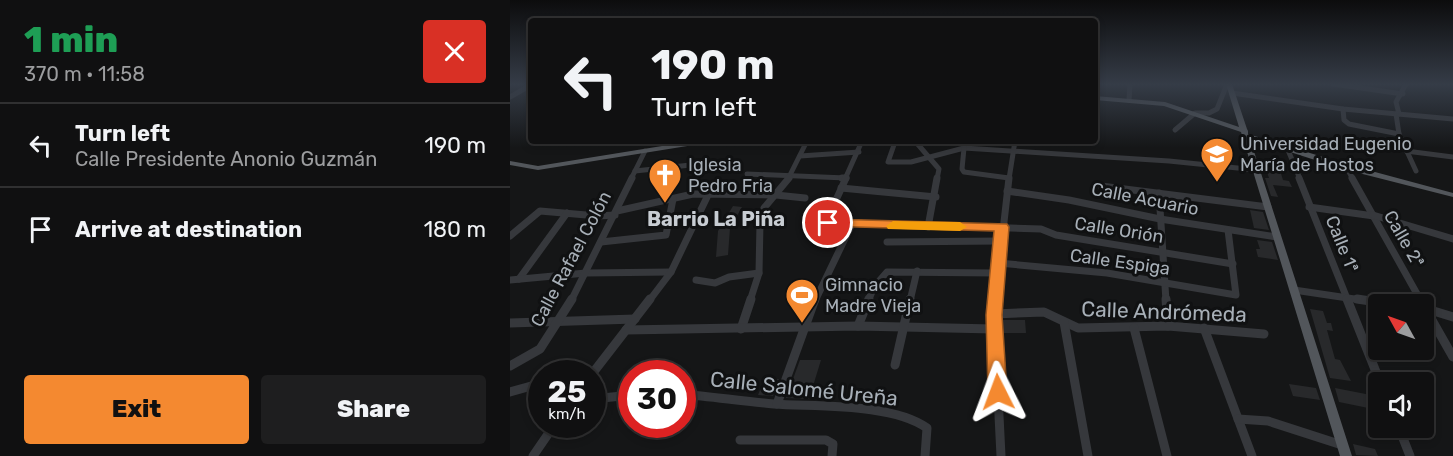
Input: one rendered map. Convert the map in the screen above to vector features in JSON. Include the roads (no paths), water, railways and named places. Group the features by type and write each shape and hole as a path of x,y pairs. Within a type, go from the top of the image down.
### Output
{"main road":[{"path":"1169,105 1288,150 1453,195"},
{"path":"1236,105 1346,456"},
{"path":"510,163 538,168 688,144"}],"street":[{"path":"1175,130 1195,114 1209,113 1219,105"},
{"path":"1324,105 1453,119"},
{"path":"1396,105 1399,134 1416,171"},
{"path":"1343,109 1344,120 1349,124 1399,134"},
{"path":"741,329 759,273 756,228 764,208 792,174 806,144"},
{"path":"861,144 841,188 936,197"},
{"path":"894,144 888,162 909,162 964,148 1169,161 1257,170"},
{"path":"918,144 939,169 936,197 928,227"},
{"path":"1000,456 994,315 996,273 1014,144"},
{"path":"964,148 962,170 964,172 1009,178"},
{"name":"Calle 1ª","path":"1288,150 1376,372"},
{"name":"Calle Rafael Colón","path":"510,366 540,350 560,321 645,151"},
{"path":"1406,151 1453,157"},
{"path":"800,156 859,152"},
{"path":"635,171 709,163"},
{"name":"Calle 2ª","path":"1346,167 1417,294"},
{"path":"747,174 792,174 846,178"},
{"path":"1101,186 1268,207"},
{"name":"Calle Orión","path":"841,188 825,222 1042,229 1056,235 1233,264"},
{"name":"Calle Acuario","path":"1007,191 1069,200 1160,219 1277,237"},
{"path":"603,360 672,272 689,231 709,193"},
{"path":"510,236 540,211 598,216 709,193 806,198"},
{"path":"1159,193 1168,326"},
{"path":"601,242 666,235 673,199"},
{"path":"1309,207 1373,215 1453,239"},
{"path":"514,279 567,213"},
{"path":"777,404 814,302 852,224"},
{"path":"1228,230 1233,264"},
{"path":"887,242 1000,241"},
{"name":"Calle Espiga","path":"998,263 1107,273 1236,294 1233,264"},
{"path":"858,326 874,287 881,277 890,271 996,273"},
{"path":"896,365 902,328 917,271"},
{"path":"514,279 586,273 672,272"},
{"path":"696,280 715,283 729,277 759,273"},
{"path":"1294,290 1368,301"},
{"name":"Calle Andrómeda","path":"994,315 1044,312 1078,328 1168,326 1263,334"},
{"path":"1434,312 1453,317"},
{"path":"510,323 635,319"},
{"path":"1064,322 1088,456"},
{"name":"Calle 2ª","path":"1434,324 1453,357"},
{"path":"626,330 858,326 994,329"},
{"path":"1134,328 1167,456"},
{"path":"1204,328 1252,456"},
{"path":"510,392 528,386"},
{"name":"Calle Salomé Ureña","path":"696,395 777,404 839,407 914,419 927,428 925,456"},
{"path":"1238,419 1268,421 1342,445"},
{"path":"534,456 546,438"},
{"path":"1403,438 1410,456"},
{"path":"740,440 826,440 833,444 832,456"}],"place":[{"name":"Universidad Eugenio María de Hostos","path":"1217,183"},
{"name":"Iglesia Pedro Fria","path":"665,204"},
{"name":"Gimnacio Madre Vieja","path":"802,324"}],"district":[{"name":"Barrio La Piña","path":"716,219"}]}
